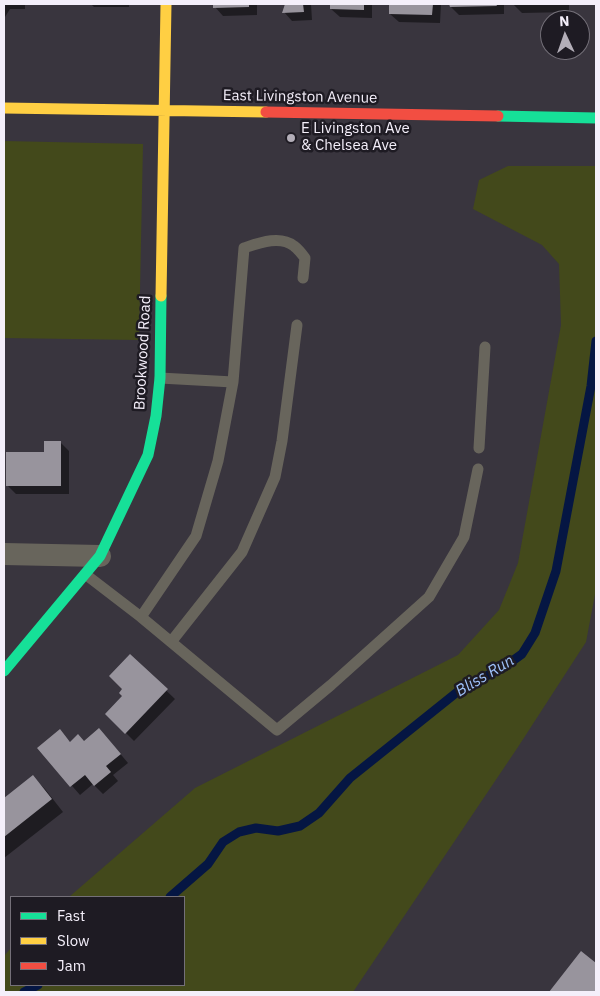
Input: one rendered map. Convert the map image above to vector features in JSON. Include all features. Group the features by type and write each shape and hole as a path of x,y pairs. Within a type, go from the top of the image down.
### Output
{"street":[{"name":"Brookwood Road","path":"4,671 100,556 148,455 156,416 160,378 166,4"},
{"name":"East Livingston Avenue","path":"4,108 165,109 596,118"},
{"path":"4,554 100,556"}],"lane":[{"path":"141,617 196,536 218,461 233,382 244,248 258,243 277,240 294,245 305,258 302,278"},
{"path":"171,642 242,552 274,477 282,440 297,325"},
{"path":"479,448 485,347"},
{"path":"160,378 233,382"},
{"path":"85,574 141,617 277,730 331,685 429,597 464,537 478,469"}],"green space":[{"path":"4,141 143,144 139,340 4,338"},
{"path":"508,166 596,166 596,589 586,642 518,747 353,992 4,992 4,956 10,949 10,986 185,986 185,896 70,896 195,788 458,655 499,610 518,563 561,325 559,264 542,245 473,209 479,180"}],"building":[{"path":"213,4 249,4 249,7 213,8"},
{"path":"285,4 303,4 304,12 282,13"},
{"path":"330,4 364,4 364,10 330,9"},
{"path":"389,4 433,4 432,15 389,14"},
{"path":"449,4 496,4 497,6 450,7"},
{"path":"44,441 61,441 61,486 6,486 6,452 44,452"},
{"path":"130,654 168,689 125,734 105,714 122,696 119,693 122,689 109,676"},
{"path":"99,728 121,754 106,766 111,772 94,786 85,775 70,787 37,748 60,729 70,742 78,734 84,741"},
{"path":"33,775 52,799 4,837 4,798"},
{"path":"581,951 596,963 596,992 549,992"}],"waterway":[{"name":"Bliss Run","path":"171,896 208,864 223,842 239,832 256,828 278,831 300,826 319,813 350,778 461,689 504,667 522,654 535,633 556,571 591,386 596,341"},
{"name":"Bliss Run","path":"24,992 36,986"}],"traffic: fast":[{"path":"498,116 596,118"},
{"path":"4,671 100,556 148,455 156,416 160,378 161,296"}],"traffic: slow":[{"path":"161,296 166,4"},
{"path":"4,108 266,112"}],"traffic: jam":[{"path":"266,112 498,116"}],"place":[{"name":"E Livingston Ave & Chelsea Ave","path":"291,138"}]}
